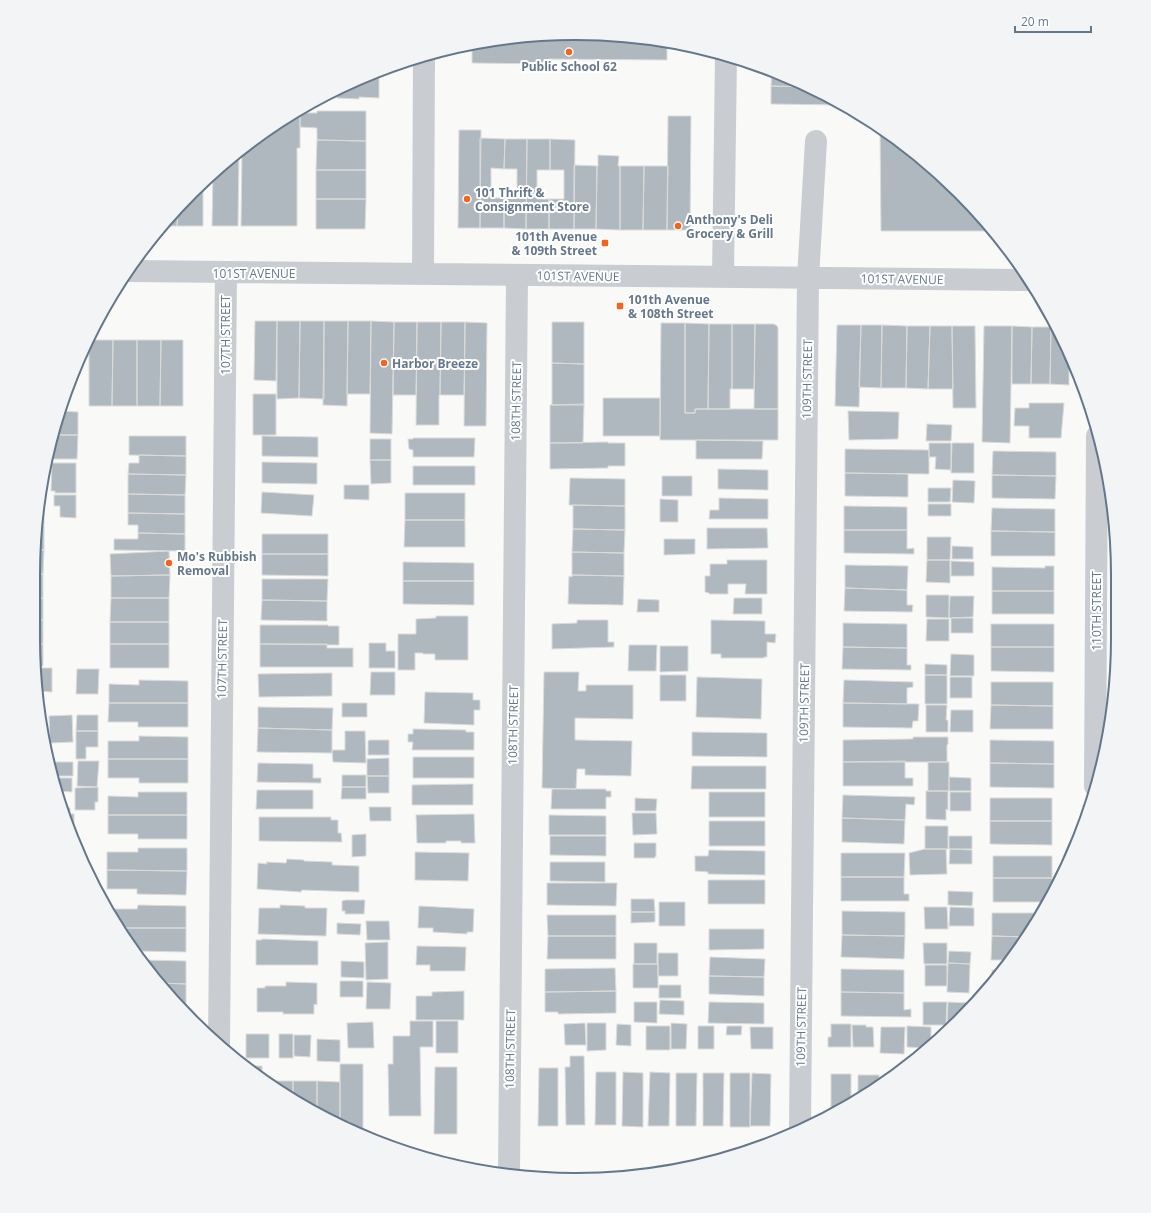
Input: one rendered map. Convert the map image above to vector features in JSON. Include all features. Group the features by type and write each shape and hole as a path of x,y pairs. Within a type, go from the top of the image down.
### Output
{"street":[{"path":"423,274 424,62"},
{"path":"723,277 726,62"},
{"name":"109TH STREET","path":"800,1123 808,278 816,141"},
{"name":"101ST AVENUE","path":"135,271 1022,280"},
{"name":"107TH STREET","path":"218,1036 226,272"},
{"name":"108TH STREET","path":"509,1168 517,275"},
{"name":"110TH STREET","path":"1095,767 1097,454"}],"building":[{"name":"Public School 62","path":"540,41 611,41 667,48 667,60 548,59 548,64 472,63 472,50"},
{"path":"379,78 379,98 337,98 339,95"},
{"path":"772,78 793,87 771,86"},
{"path":"771,86 793,87 830,105 771,104"},
{"path":"317,111 366,111 366,141 317,140 317,128 300,127 300,117 306,113 317,113"},
{"path":"668,116 691,116 690,230 667,230"},
{"path":"300,117 300,148 297,148 297,226 241,226 242,157 278,130"},
{"path":"459,130 481,130 480,228 458,228"},
{"path":"880,135 929,173 954,197 985,231 881,231"},
{"path":"480,138 505,139 504,169 491,168 491,198 504,198 504,228 480,228"},
{"path":"505,139 527,139 526,229 504,228 504,198 517,198 517,169 504,169"},
{"path":"527,139 550,139 550,170 537,170 537,199 549,199 549,229 526,229"},
{"path":"550,139 575,140 574,229 549,229 549,199 564,199 564,170 550,170"},
{"path":"317,140 366,141 366,170 316,170"},
{"path":"598,155 619,156 620,230 596,229"},
{"path":"239,160 238,226 212,226 213,182"},
{"path":"574,165 597,166 596,229 574,229"},
{"path":"620,166 644,166 643,230 620,230"},
{"path":"644,166 668,166 667,230 643,230"},
{"path":"316,170 366,170 366,199 316,199"},
{"path":"203,191 203,226 177,226 178,217"},
{"path":"316,199 366,199 365,229 316,229"},
{"path":"178,217 177,226 170,226"},
{"path":"255,321 277,321 276,381 254,380"},
{"path":"277,321 300,321 299,398 277,399"},
{"path":"300,321 324,321 324,399 299,398"},
{"path":"324,321 348,321 347,406 323,405"},
{"path":"348,321 371,321 370,394 347,394"},
{"path":"371,321 394,322 392,434 370,433"},
{"path":"394,322 417,322 416,395 393,395"},
{"path":"417,322 441,322 439,425 416,425"},
{"path":"441,322 465,322 464,395 440,395"},
{"path":"465,322 487,323 486,426 464,426"},
{"path":"552,322 584,322 584,364 552,363"},
{"path":"661,323 685,323 685,413 695,413 695,409 778,409 778,440 660,440"},
{"path":"685,323 709,324 708,409 695,409 695,413 685,413"},
{"path":"709,324 732,324 732,389 730,389 730,409 708,409"},
{"path":"732,324 755,324 754,389 732,389"},
{"path":"755,324 774,324 778,328 778,409 754,409"},
{"path":"837,325 861,325 859,407 835,406"},
{"path":"861,325 882,325 881,388 859,387"},
{"path":"882,325 907,326 906,388 881,388"},
{"path":"907,326 930,326 928,389 906,388"},
{"path":"930,326 952,326 953,389 928,389"},
{"path":"952,326 975,326 976,408 953,408"},
{"path":"984,326 1012,326 1010,443 982,442"},
{"path":"1012,326 1032,327 1031,384 1012,384"},
{"path":"1032,327 1049,327 1051,330 1050,384 1031,384"},
{"path":"1051,330 1069,369 1069,385 1050,384"},
{"path":"95,340 113,340 112,406 89,406 89,353"},
{"path":"113,340 137,340 137,406 112,406"},
{"path":"137,340 161,340 160,406 137,406"},
{"path":"161,340 183,340 183,406 160,406"},
{"path":"552,363 584,364 584,405 552,405"},
{"path":"253,394 276,394 276,435 253,435"},
{"path":"603,398 660,398 660,436 603,436"},
{"path":"1029,403 1064,403 1061,438 1029,438 1029,426 1014,426 1015,408 1029,408"},
{"path":"584,404 583,443 550,443 550,405"},
{"path":"66,411 78,412 78,435 59,435"},
{"path":"848,411 899,412 898,439 849,440"},
{"path":"927,424 952,425 951,441 926,441"},
{"path":"59,435 78,435 77,459 53,459"},
{"path":"129,436 186,436 186,456 129,455"},
{"path":"262,436 318,437 318,457 262,456"},
{"path":"475,438 474,457 413,457 413,450 409,449 408,439"},
{"path":"370,439 391,439 391,460 370,460"},
{"path":"696,440 763,441 762,459 696,459"},
{"path":"550,443 625,443 625,466 608,466 608,468 550,469"},
{"path":"929,443 951,443 951,470 935,469 936,457 929,457"},
{"path":"952,443 974,443 974,473 951,473"},
{"path":"845,449 929,450 929,474 845,473"},
{"path":"993,451 1056,452 1056,476 992,475"},
{"path":"139,455 186,456 186,475 128,474 129,463 139,463"},
{"path":"370,460 391,460 391,483 371,484"},
{"path":"262,462 317,463 317,484 262,483"},
{"path":"52,463 76,463 76,493 55,493 55,491 51,491"},
{"path":"413,466 475,466 475,485 413,485"},
{"path":"718,469 768,470 768,490 718,489"},
{"path":"845,473 908,474 908,497 845,496"},
{"path":"128,474 186,475 185,495 128,494"},
{"path":"992,475 1056,476 1055,499 992,498"},
{"path":"662,476 692,476 692,496 662,496"},
{"path":"570,478 625,479 625,506 569,505"},
{"path":"953,480 975,481 974,503 952,502"},
{"path":"344,485 369,485 369,500 344,499"},
{"path":"928,488 951,488 950,502 928,502"},
{"path":"262,492 314,495 312,516 261,513"},
{"path":"405,493 465,493 465,520 405,520"},
{"path":"128,494 185,495 185,514 128,513"},
{"path":"54,495 76,495 76,518 60,517 60,506 54,506"},
{"path":"719,498 768,499 768,519 709,519 710,510 719,510"},
{"path":"660,499 678,500 678,522 660,522"},
{"path":"928,504 951,504 951,516 928,516"},
{"path":"573,505 625,506 625,530 573,529"},
{"path":"844,506 907,507 907,530 844,530"},
{"path":"992,508 1055,509 1055,532 991,531"},
{"path":"128,513 185,514 185,534 138,533 138,525 128,525"},
{"path":"405,520 465,520 465,547 404,547"},
{"path":"43,525 44,525 44,550 41,550"},
{"path":"707,528 767,528 768,548 707,549"},
{"path":"573,529 625,530 624,553 572,552"},
{"path":"844,530 907,530 907,549 914,548 914,554 844,553"},
{"path":"991,531 1055,532 1055,556 991,556"},
{"path":"138,533 185,534 185,551 114,550 114,539 138,539"},
{"path":"262,534 328,534 328,554 262,554"},
{"path":"927,537 951,537 950,560 927,560"},
{"path":"664,539 695,539 695,554 664,555"},
{"path":"952,546 973,547 973,559 952,559"},
{"path":"41,550 44,550 43,574 40,574"},
{"path":"169,551 170,575 111,576 110,554"},
{"path":"572,552 624,553 624,576 572,575"},
{"path":"262,554 328,554 328,576 262,575"},
{"path":"727,560 767,560 767,594 745,594 746,584 728,584 728,594 709,594 705,592 705,576 710,576 710,564 727,564"},
{"path":"927,560 950,560 950,583 926,582"},
{"path":"951,561 974,562 974,576 951,576"},
{"path":"403,562 474,563 474,581 403,581"},
{"path":"845,565 908,566 907,590 845,588"},
{"path":"1045,566 1054,566 1054,591 992,591 992,567 1045,568"},
{"path":"40,574 43,574 43,598 40,598"},
{"path":"170,575 169,598 111,598 111,576"},
{"path":"572,575 624,576 623,605 568,604 569,576 572,577"},
{"path":"262,579 328,579 327,601 262,600"},
{"path":"403,581 474,581 474,605 403,604"},
{"path":"845,588 907,590 907,605 913,605 912,612 844,611"},
{"path":"992,591 1054,591 1054,614 992,614"},
{"path":"926,595 949,595 949,618 926,617"},
{"path":"950,596 974,596 973,617 949,618"},
{"path":"40,598 43,598 43,620 40,620"},
{"path":"111,598 169,598 169,622 110,622"},
{"path":"734,598 762,598 762,614 733,614"},
{"path":"638,599 659,600 659,612 637,612"},
{"path":"262,600 327,601 327,621 261,620"},
{"path":"436,616 468,616 468,660 435,660 435,654 415,653 415,670 398,670 398,634 416,634 416,619 436,618"},
{"path":"951,618 973,618 973,633 951,633"},
{"path":"927,619 949,619 949,641 926,641"},
{"path":"40,620 43,620 43,644 40,644"},
{"path":"577,620 608,620 608,642 614,642 614,647 552,649 552,624 577,623"},
{"path":"711,620 765,621 765,634 776,634 775,643 767,642 767,657 764,658 721,658 721,654 711,654"},
{"path":"110,622 169,622 169,644 110,644"},
{"path":"843,623 907,624 907,648 843,647"},
{"path":"991,624 1054,624 1054,647 991,647"},
{"path":"260,625 339,626 339,645 260,644"},
{"path":"369,643 386,643 386,651 395,651 395,668 369,668"},
{"path":"40,644 43,644 43,666 41,666"},
{"path":"110,644 169,644 169,668 110,668"},
{"path":"260,644 327,644 327,648 353,648 353,667 260,667"},
{"path":"629,645 657,645 656,671 628,671"},
{"path":"660,646 688,646 688,671 660,672"},
{"path":"843,647 907,648 907,665 911,665 911,670 842,669"},
{"path":"991,647 1054,647 1054,672 991,671"},
{"path":"951,654 974,655 974,676 950,676"},
{"path":"925,664 947,665 947,675 925,675"},
{"path":"41,668 52,668 52,692 43,691"},
{"path":"77,669 99,669 98,694 76,694"},
{"path":"371,672 395,672 395,695 370,695"},
{"path":"544,672 579,672 578,691 586,691 586,685 633,685 633,719 575,718 575,740 632,741 631,776 585,775 585,769 577,769 576,789 542,788"},
{"path":"332,673 332,696 259,697 258,674"},
{"path":"660,675 686,675 686,701 660,701"},
{"path":"925,675 947,675 947,704 925,704"},
{"path":"697,677 762,679 761,719 696,717"},
{"path":"950,677 972,677 972,698 950,698"},
{"path":"139,680 188,681 188,703 109,703 109,684 139,685"},
{"path":"844,680 913,682 913,687 907,688 907,704 843,703"},
{"path":"991,682 1053,682 1053,706 991,705"},
{"path":"425,692 473,693 473,700 480,700 480,710 474,710 474,725 424,723"},
{"path":"109,703 188,703 188,727 138,727 138,722 108,722"},
{"path":"342,703 367,703 367,717 342,717"},
{"path":"843,703 919,704 918,721 913,721 912,728 843,727"},
{"path":"926,705 947,705 946,720 948,720 948,732 926,732"},
{"path":"991,705 1053,706 1053,729 990,729"},
{"path":"258,707 333,708 332,730 258,728"},
{"path":"951,710 973,710 973,732 950,732"},
{"path":"72,715 73,742 50,743 49,716"},
{"path":"77,715 98,715 98,731 76,731"},
{"path":"258,728 332,730 332,753 257,752"},
{"path":"413,729 466,730 466,732 474,732 474,750 412,750 413,742 408,742 408,734 413,734"},
{"path":"76,731 98,731 98,747 86,747 86,759 76,759"},
{"path":"345,731 365,731 366,763 333,762 332,750 345,750"},
{"path":"692,732 767,733 767,757 692,756"},
{"path":"139,736 188,737 188,759 108,759 108,741 139,741"},
{"path":"913,737 948,737 947,762 843,762 843,740 913,739"},
{"path":"389,740 389,755 368,755 368,741"},
{"path":"990,740 1054,741 1054,764 990,763"},
{"path":"413,757 474,757 474,778 413,778"},
{"path":"389,758 389,776 367,776 367,759"},
{"path":"108,759 188,759 188,783 139,783 139,778 108,778"},
{"path":"78,761 99,761 97,787 77,786"},
{"path":"905,761 905,778 913,778 913,786 843,786 843,762"},
{"path":"55,762 73,762 73,776 58,776"},
{"path":"928,762 949,762 949,791 928,791"},
{"path":"258,763 313,764 313,778 321,778 321,783 257,782"},
{"path":"990,763 1054,764 1054,788 990,787"},
{"path":"692,766 766,766 766,789 691,789"},
{"path":"342,775 366,775 366,787 342,787"},
{"path":"367,776 389,776 389,793 368,793"},
{"path":"949,777 971,778 971,791 949,791"},
{"path":"59,778 72,778 72,792 63,791"},
{"path":"473,784 473,805 412,805 412,785"},
{"path":"98,787 98,802 95,802 95,810 75,810 75,788"},
{"path":"342,787 366,787 366,799 341,799"},
{"path":"552,789 606,789 606,791 611,791 611,797 606,797 606,809 551,809"},
{"path":"257,790 313,790 313,809 256,809"},
{"path":"926,791 948,791 948,810 946,809 946,820 926,819"},
{"path":"138,792 187,792 187,815 108,815 108,796 138,797"},
{"path":"709,792 765,792 765,817 709,817"},
{"path":"950,792 971,792 971,811 950,811"},
{"path":"843,795 915,797 914,805 906,804 905,820 842,818"},
{"path":"635,798 657,799 656,811 635,811"},
{"path":"990,798 1052,798 1052,821 990,821"},
{"path":"369,807 391,807 391,821 370,821"},
{"path":"67,808 70,808 70,814 74,814 74,825"},
{"path":"632,813 656,813 657,834 633,835"},
{"path":"474,814 475,843 446,841 446,843 417,843 416,815"},
{"path":"108,815 187,815 187,839 138,839 138,834 108,834"},
{"path":"549,815 606,816 606,835 549,835"},
{"path":"259,817 331,817 331,820 338,820 338,833 341,833 342,842 259,841"},
{"path":"842,818 905,820 904,844 842,842"},
{"path":"709,821 765,821 765,846 709,846"},
{"path":"990,821 1052,821 1052,845 990,844"},
{"path":"925,826 948,826 948,849 925,849"},
{"path":"366,834 366,856 352,857 352,835"},
{"path":"550,836 606,836 606,856 550,855"},
{"path":"949,836 972,836 972,849 949,849"},
{"path":"634,843 656,843 656,857 634,858"},
{"path":"138,848 187,848 187,871 107,870 107,852 138,852"},
{"path":"925,849 946,849 947,874 910,875 909,853"},
{"path":"950,849 972,850 972,864 949,864"},
{"path":"709,850 765,851 765,875 708,874 708,872 695,871 695,856 708,856"},
{"path":"415,852 469,853 468,881 415,880"},
{"path":"841,853 905,853 904,877 841,877"},
{"path":"993,856 1052,856 1052,878 993,878"},
{"path":"287,859 332,862 332,865 359,866 359,892 302,890 301,892 257,889 258,863 286,863"},
{"path":"550,862 605,862 605,882 550,881"},
{"path":"107,870 187,871 186,895 137,894 137,889 107,889"},
{"path":"841,877 904,877 904,894 909,894 909,901 841,901"},
{"path":"993,878 1052,878 1052,881 1041,902 993,902"},
{"path":"708,880 765,880 765,904 708,904"},
{"path":"547,883 617,883 616,906 547,905"},
{"path":"948,891 973,892 972,906 948,905"},
{"path":"631,899 654,899 655,912 631,912"},
{"path":"365,900 364,914 345,914 345,911 342,911 342,901"},
{"path":"659,902 685,902 685,926 659,926"},
{"path":"138,905 186,906 186,928 126,928 114,909 137,909"},
{"path":"280,905 305,906 305,908 327,908 326,936 258,934 259,908 280,908"},
{"path":"419,906 474,909 473,932 467,932 467,934 433,932 433,928 418,928"},
{"path":"924,907 947,907 948,929 925,929"},
{"path":"950,907 974,908 974,926 949,926"},
{"path":"842,911 905,912 905,936 842,935"},
{"path":"631,912 655,912 655,922 631,923"},
{"path":"992,913 1034,913 1020,937 992,936"},
{"path":"547,915 616,915 616,936 548,936"},
{"path":"366,921 389,921 390,940 367,940"},
{"path":"337,923 361,924 360,935 337,934"},
{"path":"126,928 186,928 186,952 142,951"},
{"path":"709,929 764,929 764,949 709,950"},
{"path":"842,935 905,936 904,959 841,957"},
{"path":"548,936 616,936 616,959 547,959"},
{"path":"992,936 1020,937 1002,960 991,960"},
{"path":"256,940 318,941 318,965 256,965"},
{"path":"388,942 388,979 366,980 365,943"},
{"path":"634,943 657,943 657,964 634,964"},
{"path":"923,943 947,943 947,964 924,964"},
{"path":"417,946 466,947 465,971 430,971 430,965 416,965"},
{"path":"949,951 971,952 970,964 948,963"},
{"path":"658,953 678,953 678,976 658,976"},
{"path":"710,957 765,959 764,977 709,976"},
{"path":"149,960 186,961 186,984 167,983"},
{"path":"341,961 364,962 364,978 341,977"},
{"path":"948,963 970,964 969,993 947,992"},
{"path":"633,964 658,964 658,988 633,988"},
{"path":"925,965 947,965 947,986 925,986"},
{"path":"615,968 616,991 545,992 545,969"},
{"path":"841,969 904,970 904,993 841,992"},
{"path":"709,976 764,977 764,996 709,994"},
{"path":"340,981 363,981 363,997 340,997"},
{"path":"286,982 317,983 317,1005 314,1004 314,1014 257,1012 257,988 265,988 265,986 286,986"},
{"path":"367,982 391,983 390,1009 366,1009"},
{"path":"167,983 186,984 186,1005"},
{"path":"659,985 681,985 681,998 659,998"},
{"path":"464,991 464,1020 416,1020 416,996 432,996 432,992"},
{"path":"616,991 616,1013 558,1014 558,1012 545,1012 545,992"},
{"path":"841,992 904,993 904,1010 911,1009 911,1017 841,1016"},
{"path":"660,1000 684,1001 684,1015 659,1014"},
{"path":"634,1002 657,1002 657,1023 634,1022"},
{"path":"709,1002 764,1003 764,1024 708,1023"},
{"path":"923,1002 947,1002 946,1024 945,1025 923,1025"},
{"path":"948,1002 967,1003 954,1016 947,1023"},
{"path":"410,1021 433,1021 433,1047 420,1047 421,1116 389,1116 388,1064 393,1064 393,1036 410,1036"},
{"path":"436,1021 458,1021 458,1053 436,1053"},
{"path":"373,1022 374,1048 348,1048 347,1023"},
{"path":"585,1023 586,1045 565,1045 564,1024"},
{"path":"587,1023 606,1023 606,1050 587,1051"},
{"path":"671,1023 687,1024 686,1049 671,1049"},
{"path":"617,1024 631,1025 631,1046 616,1045"},
{"path":"831,1024 851,1024 851,1047 828,1047 828,1037 831,1037"},
{"path":"852,1025 866,1025 866,1027 873,1027 874,1047 853,1047"},
{"path":"646,1026 670,1026 670,1050 646,1050"},
{"path":"698,1026 714,1026 714,1049 698,1049"},
{"path":"727,1026 742,1026 741,1035 726,1035"},
{"path":"907,1026 931,1027 931,1038 929,1040 919,1048 907,1047"},
{"path":"750,1027 773,1027 773,1049 751,1049"},
{"path":"881,1027 905,1027 904,1054 880,1053"},
{"path":"246,1034 269,1034 269,1058 246,1058"},
{"path":"279,1034 293,1034 293,1058 279,1058"},
{"path":"294,1035 311,1035 310,1057 294,1056"},
{"path":"317,1039 340,1040 340,1062 317,1061"},
{"path":"570,1056 584,1056 585,1125 566,1125 565,1067 570,1067"},
{"path":"340,1064 363,1064 363,1128 340,1118"},
{"path":"255,1066 262,1066 262,1071"},
{"path":"435,1067 457,1067 457,1134 434,1134"},
{"path":"539,1068 558,1068 558,1126 538,1126"},
{"path":"596,1072 616,1072 616,1125 595,1125"},
{"path":"623,1072 643,1073 643,1127 622,1126"},
{"path":"650,1072 670,1073 669,1126 648,1126"},
{"path":"676,1073 697,1073 696,1126 676,1126"},
{"path":"703,1073 724,1073 723,1126 703,1126"},
{"path":"730,1073 750,1073 750,1127 730,1127"},
{"path":"752,1073 771,1074 770,1126 750,1126"},
{"path":"831,1074 851,1074 851,1096 831,1108"},
{"path":"858,1075 879,1075 879,1078 858,1092"},
{"path":"275,1081 293,1081 293,1092"},
{"path":"293,1081 317,1081 317,1106 308,1101 293,1092"},
{"path":"317,1081 340,1082 340,1118 317,1106"}],"place":[{"name":"Public School 62","path":"569,52"},
{"name":"101 Thrift & Consignment Store","path":"467,199"},
{"name":"Anthony's Deli Grocery & Grill","path":"678,226"},
{"name":"101th Avenue & 109th Street","path":"605,243"},
{"name":"101th Avenue & 108th Street","path":"620,306"},
{"name":"Harbor Breeze","path":"384,363"},
{"name":"Mo's Rubbish Removal","path":"169,563"}]}
